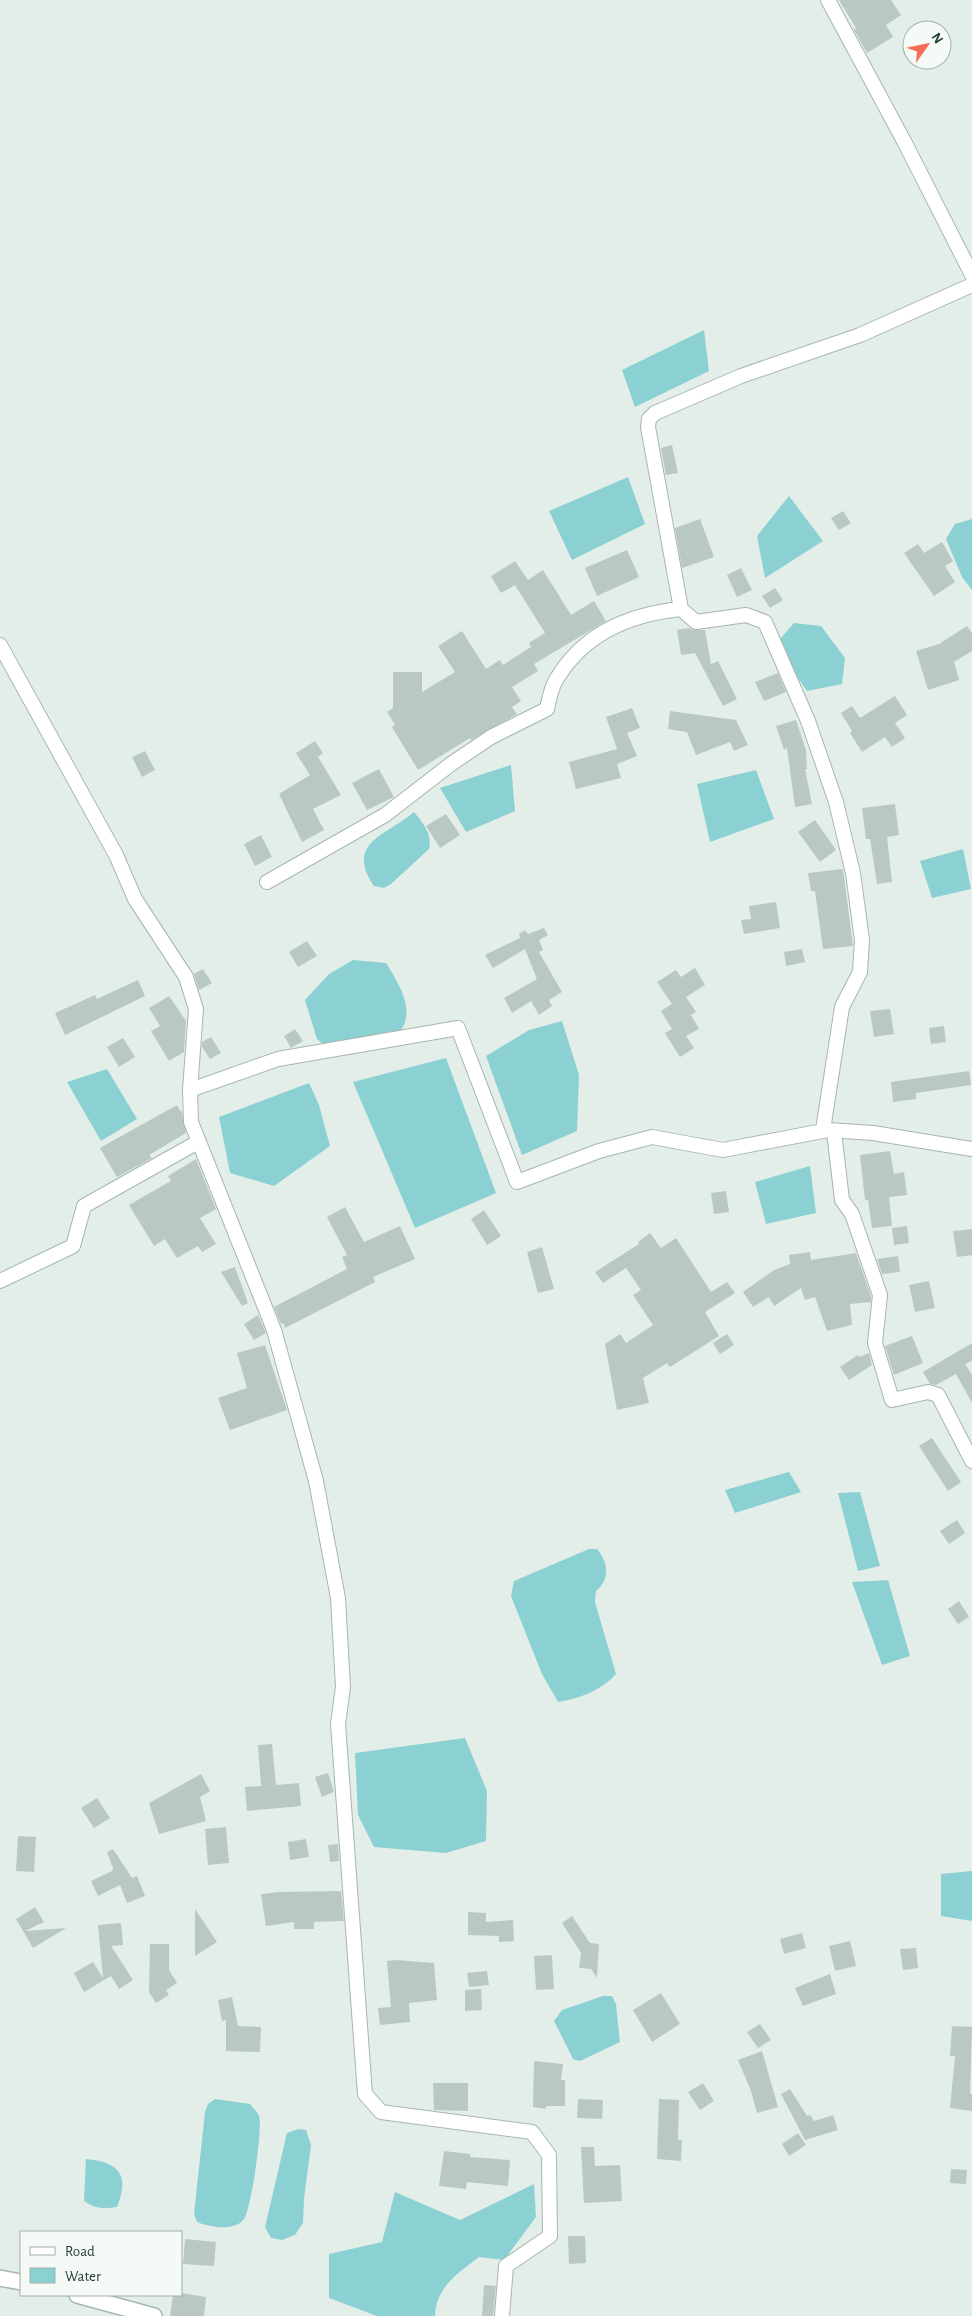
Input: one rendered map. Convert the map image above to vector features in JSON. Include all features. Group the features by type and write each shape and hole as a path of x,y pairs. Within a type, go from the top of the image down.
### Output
{"main road":[{"path":"0,2278 20,2282"},
{"path":"81,2296 154,2316"}],"street":[{"path":"828,0 905,143 972,275"},
{"path":"972,285 860,335 741,376 655,413 649,419 648,427 681,609 696,622 746,615 765,622 808,721 836,802 853,874 862,940 860,972 842,1007 828,1131 842,1200 852,1214 880,1295 875,1343 892,1400 928,1392 938,1395 972,1461"},
{"path":"267,882 385,815 451,764 492,737 547,709 555,681 576,654 604,631 621,622 658,611 681,609"},
{"path":"0,645 116,855 135,899 186,977 196,1009 190,1090 191,1122 274,1330 316,1481 338,1598 343,1687 338,1724 365,2094 381,2112 532,2132 549,2155 550,2236 506,2266 502,2316"},
{"path":"190,1090 278,1059 458,1028 517,1182 599,1151 652,1137 723,1150 828,1131 873,1133 972,1149"},
{"path":"0,1281 73,1246 84,1206 198,1142"}],"water":[{"path":"704,330 709,371 635,407 622,370"},
{"path":"628,477 645,524 572,560 549,511"},
{"path":"789,496 823,541 765,578 757,536"},
{"path":"972,519 972,590 962,577 946,539 955,524"},
{"path":"794,623 821,626 845,658 842,684 807,691 787,662 780,639"},
{"path":"511,765 515,811 466,832 440,788"},
{"path":"756,770 774,819 710,842 697,784"},
{"path":"414,812 428,834 430,839 429,849 391,884 384,888 374,886 366,871 364,859 367,850 381,834"},
{"path":"963,849 971,889 932,898 920,861"},
{"path":"353,960 386,963 400,987 406,1004 405,1022 401,1030 329,1049 317,1039 305,1000 329,974"},
{"path":"562,1021 579,1075 577,1131 522,1155 486,1056 529,1030"},
{"path":"446,1058 496,1193 415,1228 353,1082"},
{"path":"107,1069 137,1119 101,1141 67,1082"},
{"path":"309,1083 319,1105 330,1146 274,1186 230,1173 219,1117"},
{"path":"810,1166 816,1213 766,1224 755,1182"},
{"path":"789,1472 801,1492 735,1513 725,1490"},
{"path":"860,1492 880,1566 858,1571 838,1493"},
{"path":"589,1549 597,1549 604,1559 606,1576 596,1591 595,1602 616,1674 604,1685 590,1693 558,1702 542,1674 511,1596 514,1581"},
{"path":"888,1580 910,1656 882,1665 852,1582"},
{"path":"465,1738 487,1791 486,1841 446,1853 374,1847 358,1815 355,1753"},
{"path":"972,1871 972,1921 941,1916 941,1874"},
{"path":"603,1996 612,1996 616,2004 620,2042 580,2061 573,2059 554,2021 562,2010"},
{"path":"215,2099 250,2104 258,2114 260,2123 256,2168 247,2212 240,2223 228,2227 215,2227 197,2222 194,2214 205,2112 208,2104"},
{"path":"298,2129 306,2130 311,2145 303,2223 295,2235 282,2240 271,2238 265,2227 287,2133"},
{"path":"86,2159 107,2163 119,2172 122,2186 117,2207 100,2208 84,2201"},
{"path":"534,2184 536,2217 504,2260 479,2257 463,2269 439,2297 435,2316 377,2316 329,2298 329,2254 382,2242 395,2192 460,2220"}],"building":[{"path":"839,0 891,0 901,15 886,25 893,37 867,53 854,30 856,28"},
{"path":"672,445 678,473 666,475 661,448"},
{"path":"843,511 851,523 839,530 831,518"},
{"path":"700,519 714,557 682,568 675,528"},
{"path":"942,542 953,561 945,566 955,582 934,596 904,553 918,544 924,553"},
{"path":"627,550 639,577 597,596 585,568"},
{"path":"515,561 528,580 543,570 571,615 594,601 606,621 534,664 538,671 512,687 521,701 512,707 517,714 471,740 470,738 418,770 392,727 395,725 387,712 393,708 393,672 422,672 422,692 455,672 438,646 462,631 486,669 500,660 503,665 531,647 529,643 545,633 515,585 501,593 491,576"},
{"path":"741,568 752,590 737,597 727,575"},
{"path":"775,588 783,600 770,608 762,596"},
{"path":"967,626 972,633 972,651 954,662 959,680 928,690 916,651 939,644"},
{"path":"689,628 705,630 711,664 718,661 737,699 723,706 695,653 681,655 677,630"},
{"path":"778,673 786,692 764,701 755,682"},
{"path":"895,696 907,715 895,723 905,738 892,747 885,737 862,752 850,733 852,731 841,713 852,706 860,718"},
{"path":"632,708 640,728 627,733 637,756 617,764 621,778 576,789 569,762 617,749 606,717"},
{"path":"670,711 736,720 748,745 734,751 730,742 696,755 687,732 668,729"},
{"path":"796,720 806,750 807,769 805,769 812,804 795,807 787,748 784,750 776,726"},
{"path":"315,741 323,753 318,757 341,795 313,809 324,830 302,842 279,794 310,775 296,753"},
{"path":"145,751 155,770 142,777 132,757"},
{"path":"379,769 394,797 367,810 352,783"},
{"path":"895,804 899,835 887,837 892,882 877,884 870,839 866,839 862,808"},
{"path":"446,814 460,835 440,848 426,826"},
{"path":"815,820 836,850 820,862 798,832"},
{"path":"261,835 272,857 255,866 244,844"},
{"path":"843,869 853,946 823,949 815,891 811,891 808,873"},
{"path":"776,902 780,928 744,934 741,920 751,919 749,906"},
{"path":"544,928 548,935 539,940 543,950 539,952 562,992 549,1000 552,1006 539,1015 531,1001 512,1013 504,998 537,979 525,949 493,968 485,955 520,938 519,934 525,930 528,934"},
{"path":"307,941 317,956 298,967 289,952"},
{"path":"802,949 805,962 786,966 784,952"},
{"path":"695,968 705,985 686,997 696,1012 691,1015 699,1029 686,1036 694,1048 680,1057 665,1033 672,1029 661,1011 672,1004 657,982 676,970 681,977"},
{"path":"203,969 212,983 199,990 194,974"},
{"path":"138,980 145,996 65,1035 55,1013 95,995 97,999"},
{"path":"169,996 186,1021 184,1052 169,1061 151,1031 160,1026 149,1008"},
{"path":"890,1009 894,1034 874,1037 870,1011"},
{"path":"944,1026 946,1042 931,1044 929,1028"},
{"path":"295,1029 303,1041 291,1048 284,1036"},
{"path":"211,1037 221,1053 210,1059 202,1047 202,1042"},
{"path":"123,1038 135,1057 119,1067 107,1047"},
{"path":"969,1071 971,1085 916,1093 916,1099 893,1102 891,1082"},
{"path":"177,1105 182,1113 186,1133 149,1155 152,1158 117,1177 100,1148"},
{"path":"890,1151 894,1174 904,1172 907,1195 889,1197 892,1226 872,1228 868,1200 865,1200 860,1155"},
{"path":"196,1159 216,1209 200,1218 216,1244 202,1252 198,1246 177,1258 165,1239 154,1246 129,1205 171,1181 168,1176"},
{"path":"726,1191 729,1212 714,1214 711,1193"},
{"path":"345,1207 364,1242 400,1226 415,1259 373,1277 375,1282 285,1328 283,1323 281,1324 274,1307 347,1269 342,1257 347,1255 327,1217"},
{"path":"484,1210 501,1236 487,1245 471,1219"},
{"path":"907,1226 909,1243 894,1245 892,1228"},
{"path":"972,1229 972,1255 957,1257 953,1231"},
{"path":"650,1233 661,1248 676,1238 711,1292 727,1282 735,1293 705,1312 719,1336 670,1367 667,1363 643,1378 649,1403 617,1410 605,1344 620,1334 626,1343 653,1325 633,1295 641,1290 626,1268 603,1283 595,1272 639,1244 638,1242"},
{"path":"542,1247 554,1289 538,1293 527,1252"},
{"path":"810,1252 811,1260 856,1253 871,1296 871,1302 850,1304 852,1325 827,1331 815,1297 805,1300 801,1288 774,1306 769,1297 753,1307 743,1292 774,1270 790,1264 789,1255"},
{"path":"898,1256 900,1272 882,1274 877,1259"},
{"path":"235,1267 248,1303 242,1306 221,1272"},
{"path":"929,1281 935,1308 915,1312 909,1285"},
{"path":"258,1315 266,1333 254,1340 244,1324"},
{"path":"727,1334 734,1345 720,1354 713,1343"},
{"path":"912,1336 923,1363 894,1375 885,1346"},
{"path":"972,1343 972,1361 965,1364 972,1375 972,1403 956,1374 936,1385 930,1384 923,1372"},
{"path":"265,1345 287,1410 230,1430 218,1398 247,1388 237,1353"},
{"path":"869,1353 872,1365 849,1380 840,1367 858,1355 859,1357"},
{"path":"932,1438 961,1482 948,1491 919,1446"},
{"path":"957,1520 965,1533 949,1544 940,1531"},
{"path":"959,1601 969,1617 958,1624 948,1609"},
{"path":"272,1744 276,1785 299,1783 301,1806 247,1811 245,1787 261,1786 258,1745"},
{"path":"328,1773 334,1792 322,1797 315,1777"},
{"path":"201,1774 210,1791 200,1797 206,1821 159,1834 149,1803"},
{"path":"97,1798 110,1818 94,1828 81,1808"},
{"path":"226,1827 229,1863 208,1865 205,1829"},
{"path":"18,1836 36,1837 34,1872 16,1871"},
{"path":"306,1839 309,1857 290,1860 288,1842"},
{"path":"338,1844 339,1861 330,1862 328,1845"},
{"path":"113,1849 132,1878 137,1876 145,1896 127,1903 120,1885 98,1896 91,1881 112,1871 113,1868 107,1852"},
{"path":"341,1891 344,1921 314,1922 314,1929 294,1929 294,1922 266,1926 261,1894"},
{"path":"35,1907 44,1922 25,1931 66,1928 33,1948 16,1919"},
{"path":"195,1909 217,1942 195,1956"},
{"path":"468,1912 486,1913 486,1922 513,1920 514,1941 499,1942 499,1936 468,1935"},
{"path":"572,1916 590,1943 599,1944 597,1978 591,1969 579,1968 581,1953 562,1923"},
{"path":"121,1923 123,1945 111,1946 133,1980 119,1989 111,1976 84,1992 74,1973 93,1962 103,1978 98,1925"},
{"path":"802,1933 806,1948 784,1954 780,1939"},
{"path":"850,1941 856,1966 835,1971 829,1946"},
{"path":"150,1944 169,1944 169,1970 177,1983 166,1990 169,1995 156,2003 149,1992"},
{"path":"916,1948 918,1968 903,1970 900,1949"},
{"path":"552,1955 554,1989 536,1990 534,1956"},
{"path":"387,1961 434,1963 437,2000 409,2003 410,2022 380,2025 378,2008 391,2007"},
{"path":"487,1971 489,1985 469,1987 467,1973"},
{"path":"830,1974 836,1994 803,2006 795,1988"},
{"path":"481,1989 482,2010 465,2011 465,1990"},
{"path":"661,1993 680,2024 652,2042 633,2010"},
{"path":"232,1997 238,2026 261,2027 260,2052 226,2051 226,2020 222,2021 218,2000"},
{"path":"760,2024 771,2040 758,2048 747,2032"},
{"path":"952,2026 972,2027 970,2094 972,2094 972,2111 950,2108 955,2056 950,2056"},
{"path":"762,2051 778,2107 757,2113 751,2091 738,2060"},
{"path":"534,2061 563,2064 561,2080 565,2080 565,2106 546,2106 546,2109 533,2107"},
{"path":"433,2083 468,2083 468,2111 434,2110"},
{"path":"703,2083 714,2101 700,2110 688,2092"},
{"path":"790,2089 807,2116 810,2115 814,2121 833,2115 838,2130 805,2140 781,2094"},
{"path":"578,2099 603,2100 602,2119 577,2118"},
{"path":"659,2099 679,2100 678,2140 682,2140 681,2161 657,2159"},
{"path":"798,2133 806,2145 789,2156 782,2144"},
{"path":"581,2147 594,2147 595,2166 620,2165 622,2201 584,2203"},
{"path":"444,2151 470,2154 470,2157 510,2160 508,2186 467,2182 466,2189 439,2186"},
{"path":"951,2169 967,2170 966,2184 950,2183"},
{"path":"568,2236 585,2236 586,2263 569,2264"},
{"path":"185,2239 216,2242 214,2266 183,2264"},
{"path":"484,2285 496,2286 493,2316 482,2316"},
{"path":"182,2293 206,2297 204,2316 170,2316 173,2296 182,2296"}]}
